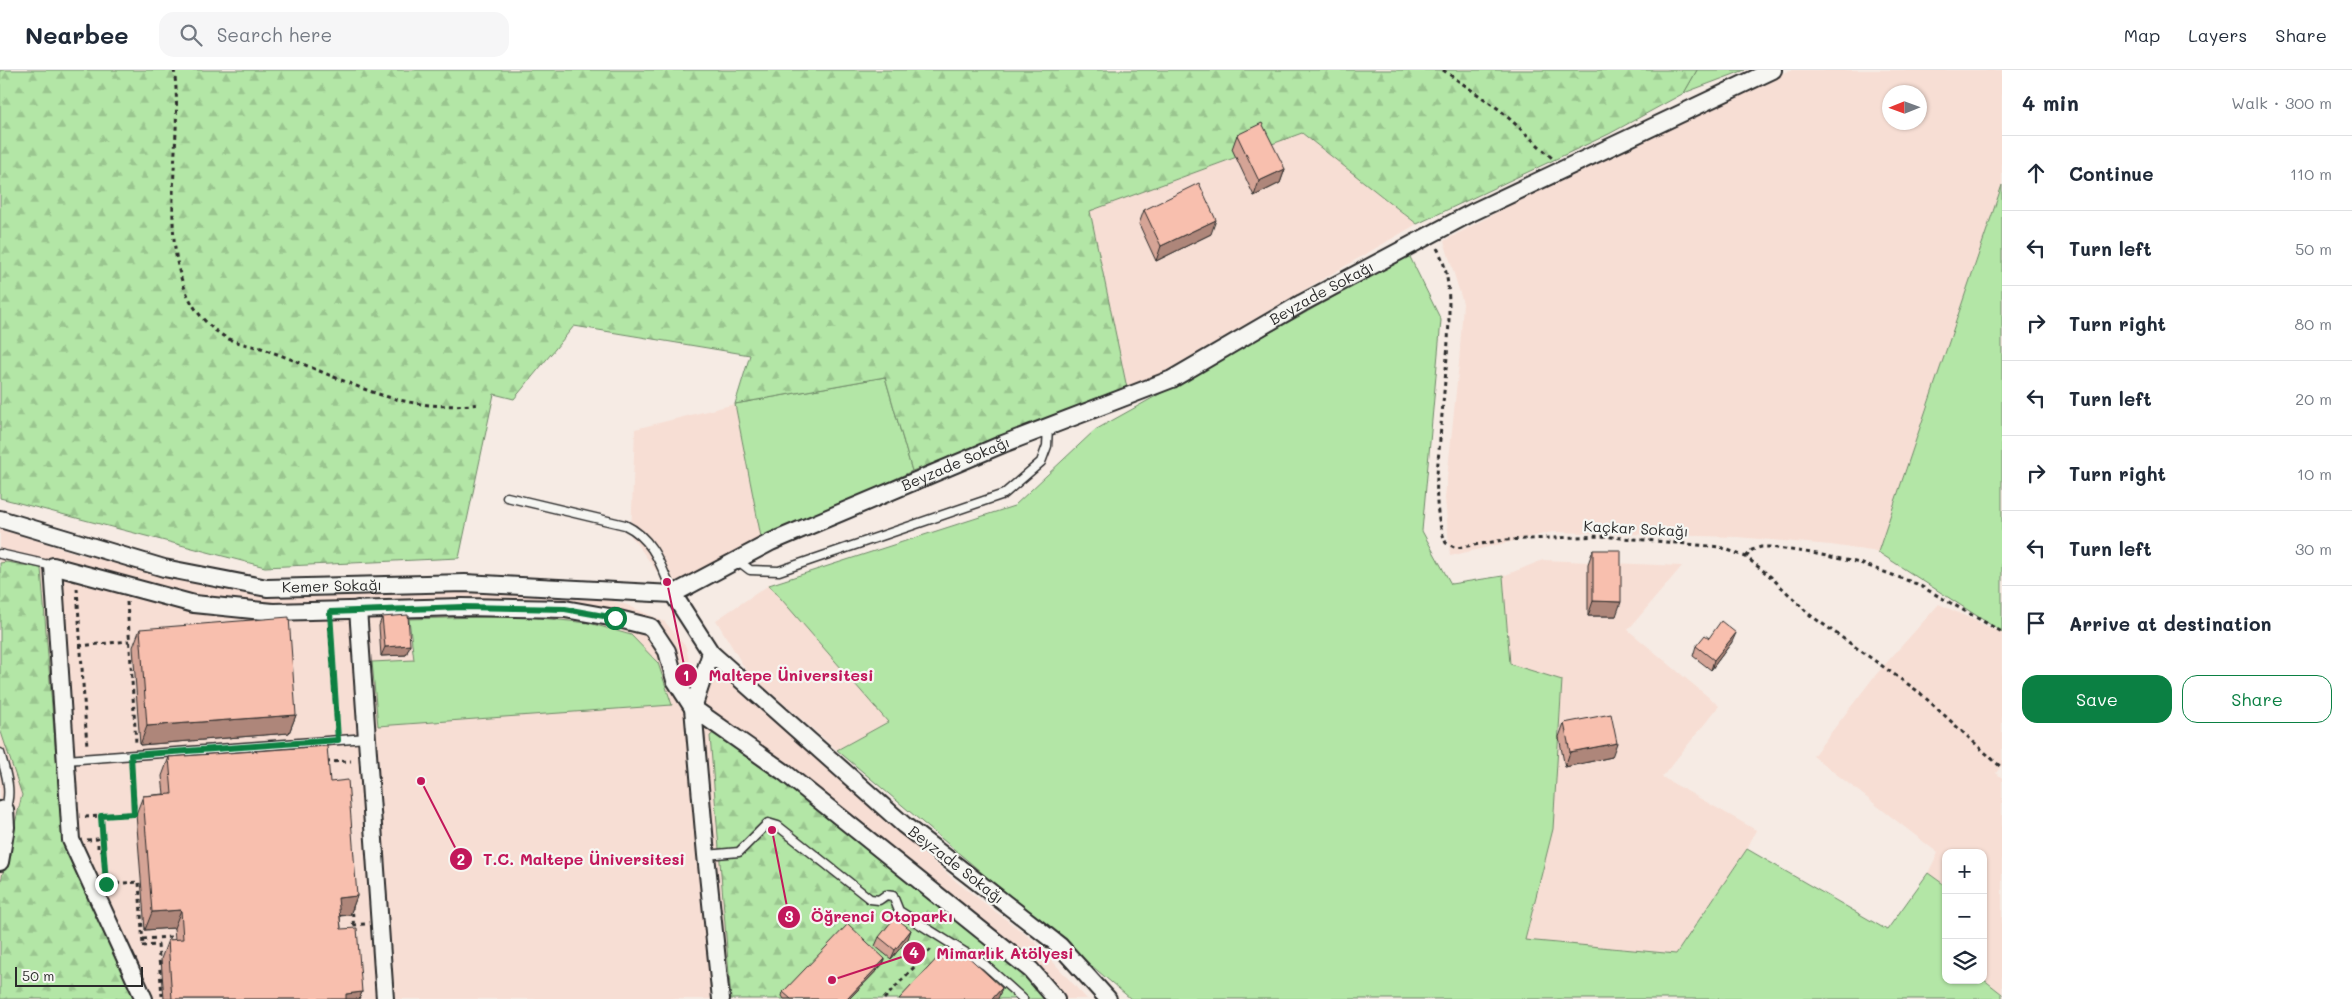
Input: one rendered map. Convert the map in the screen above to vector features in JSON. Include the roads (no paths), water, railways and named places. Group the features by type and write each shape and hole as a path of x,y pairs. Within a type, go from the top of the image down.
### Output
{"street":[{"name":"Beyzade Sokağı","path":"1108,999 1060,946 904,825 711,653 673,594 770,542 1048,426 1172,379 1302,303 1430,235 1773,70"},
{"name":"Kemer Sokağı","path":"0,519 164,568 266,588 465,583 673,594"},
{"path":"144,999 71,840 53,566 126,584 194,604 273,612 330,612 358,609 462,607 565,609 651,627 667,651 676,680 693,708 792,778 1031,970 1056,999"},
{"path":"358,609 385,999"},
{"path":"711,653 693,708 706,855 722,999"},
{"path":"0,862 3,831 2,809"}],"lane":[{"path":"737,560 750,570 779,571 1004,494 1041,462 1047,446 1048,426"},
{"path":"507,497 625,525 635,530 644,537 654,550 673,594"},
{"path":"0,554 53,566"},
{"path":"66,755 131,755 350,739 367,734"},
{"path":"0,754 6,772 9,801 2,809"},
{"path":"706,855 739,852 768,823 778,826 870,899 879,900 886,895 894,896 899,911 985,965 1023,999"}],"place":[{"name":"Maltepe Üniversitesi","path":"667,582"},
{"name":"T.C. Maltepe Üniversitesi","path":"421,781"},
{"name":"Öğrenci Otoparkı","path":"772,830"},
{"name":"Mimarlık Atölyesi","path":"832,980"}]}
